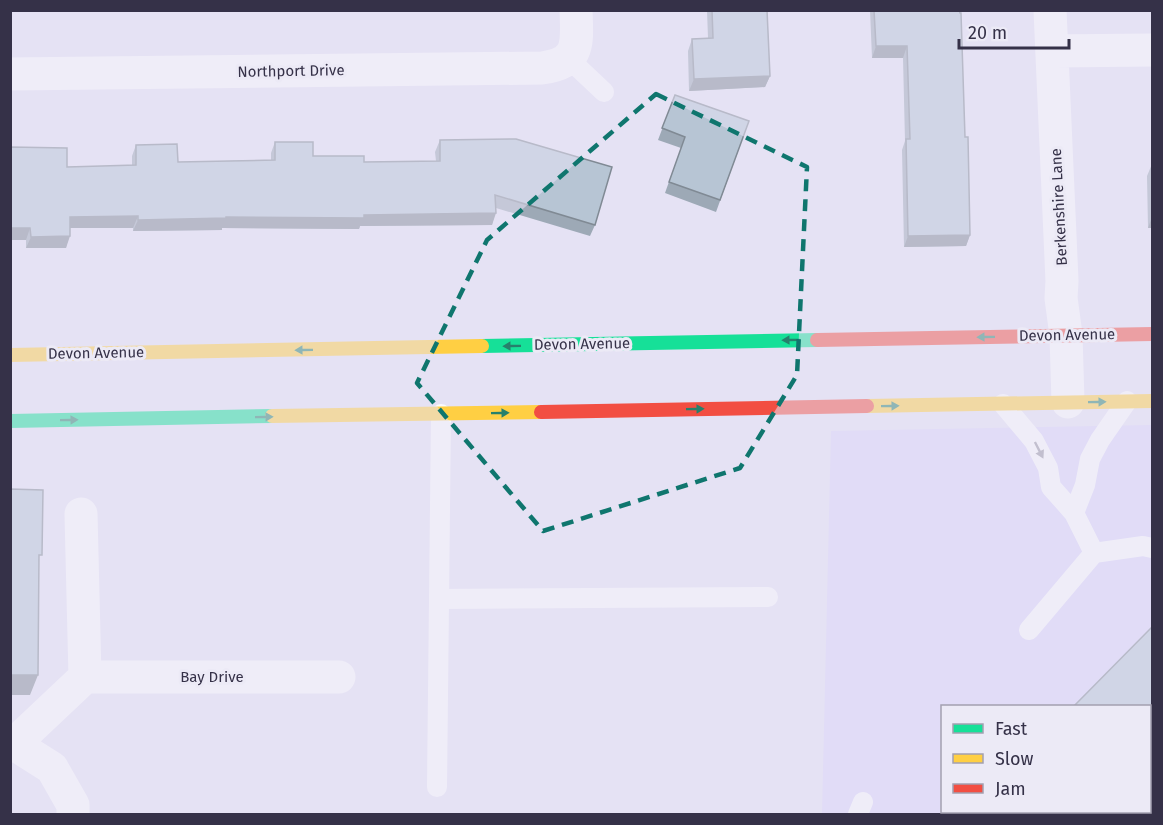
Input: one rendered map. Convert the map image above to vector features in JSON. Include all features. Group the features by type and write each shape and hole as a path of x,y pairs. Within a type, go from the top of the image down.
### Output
{"main road":[{"name":"Devon Avenue","path":"10,355 1152,334"},
{"path":"10,421 1152,401"}],"street":[{"path":"569,59 575,51 577,39 576,10"},
{"name":"Berkenshire Lane","path":"1050,10 1061,298 1066,335 1068,402"},
{"path":"1052,51 1152,50"},
{"name":"Northport Drive","path":"10,74 542,68 557,66 569,59"},
{"path":"73,814 73,805 52,768 12,744 85,678 81,514"},
{"name":"Bay Drive","path":"85,678 339,678"}],"lane":[{"path":"569,59 604,92"},
{"path":"1074,513 1085,485 1090,459 1127,401"},
{"path":"1003,404 1034,441 1048,468 1051,487 1074,513 1094,553"},
{"path":"437,787 441,414"},
{"path":"1029,630 1094,553 1143,546 1152,548"},
{"path":"440,599 768,597"}],"highlighted area":[{"path":"656,94 807,167 797,375 740,468 543,531 417,383 487,240"}],"shaded area":[{"path":"1152,425 1152,814 822,814 831,431"}],"building":[{"path":"712,10 767,10 770,76 694,79 692,39 713,38"},
{"path":"874,10 959,10 961,13 965,137 968,137 970,235 908,236 906,139 910,139 907,46 876,46"},
{"path":"675,95 749,121 720,200 669,182 685,137 662,128"},
{"path":"516,139 612,167 595,225 495,195 496,213 364,215 364,218 226,217 138,220 138,216 70,217 70,236 31,237 30,228 10,228 10,147 67,148 67,167 136,165 136,145 177,144 178,162 275,160 275,142 313,142 313,156 364,156 364,162 440,161 440,140"},
{"path":"10,489 43,490 42,555 39,555 38,675 10,675"},
{"path":"1151,628 1152,814 967,814 1151,813 1151,705 1075,705"}],"traffic: fast":[{"path":"482,346 817,340"},
{"path":"10,421 272,416"}],"traffic: slow":[{"path":"10,355 482,346"},
{"path":"867,406 1152,401"},
{"path":"272,416 541,412"}],"traffic: jam":[{"path":"817,340 1152,334"},
{"path":"541,412 867,406"}]}
